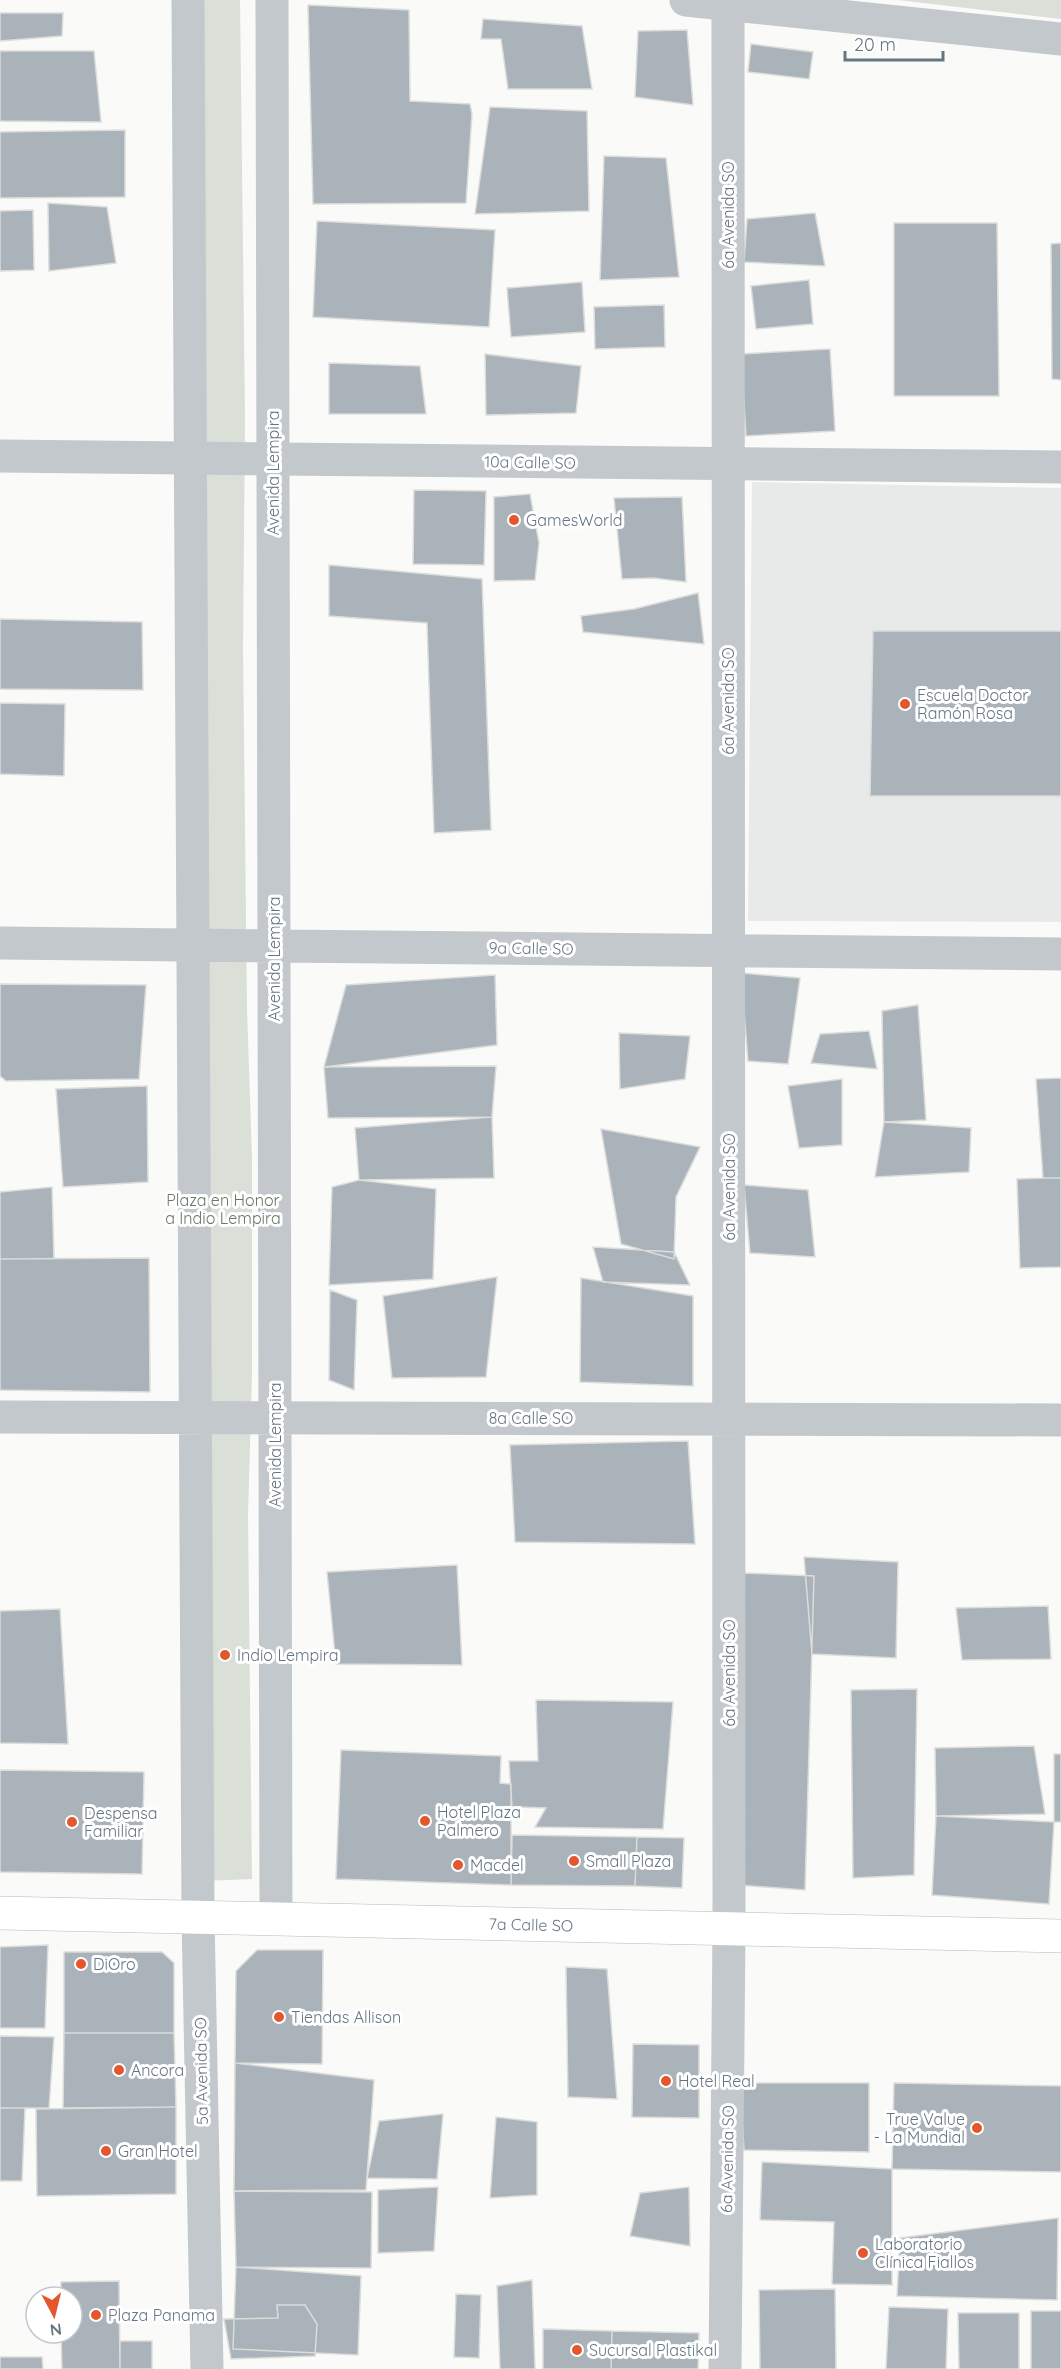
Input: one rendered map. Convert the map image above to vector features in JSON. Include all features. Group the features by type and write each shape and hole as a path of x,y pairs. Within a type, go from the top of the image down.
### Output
{"main road":[{"name":"7a Calle SO","path":"0,1913 1061,1936"}],"street":[{"path":"188,0 198,1917"},
{"name":"Avenida Lempira","path":"272,0 276,1918"},
{"path":"686,0 1061,39"},
{"name":"6a Avenida SO","path":"725,2369 729,1928 728,4"},
{"name":"10a Calle SO","path":"0,456 1061,467"},
{"name":"9a Calle SO","path":"0,943 1061,954"},
{"name":"8a Calle SO","path":"0,1417 1061,1420"},
{"name":"5a Avenida SO","path":"198,1917 207,2369"}],"shaded area":[{"name":"Escuela Doctor Ramón Rosa","path":"752,482 1061,488 1061,922 748,921"}],"green space":[{"name":"Plaza en Honor a Indio Lempira","path":"192,0 240,0 245,418 243,647 247,1009 252,1158 252,1373 248,1516 252,1879 203,1881"},
{"path":"898,0 1061,0 1061,19"}],"building":[{"path":"308,5 409,10 410,101 470,104 472,114 466,203 313,204"},
{"path":"0,13 63,13 62,36 0,41"},
{"path":"483,19 582,26 592,89 508,89 501,39 481,39"},
{"path":"687,30 693,105 635,97 638,31"},
{"path":"751,44 813,52 809,79 748,72"},
{"path":"0,51 94,51 101,122 0,121"},
{"path":"490,107 587,111 589,211 475,214"},
{"path":"125,130 125,197 0,198 0,132"},
{"path":"604,156 666,158 679,277 600,280"},
{"path":"48,203 107,207 116,263 49,271"},
{"path":"33,210 34,270 0,271 0,211"},
{"path":"815,213 825,266 744,262 747,219"},
{"path":"317,221 495,230 489,327 313,317"},
{"path":"894,223 997,223 999,396 894,396"},
{"path":"1061,243 1061,380 1052,379 1051,244"},
{"path":"809,280 813,324 756,329 751,286"},
{"path":"582,282 585,332 511,337 507,288"},
{"path":"664,305 665,347 595,349 594,307"},
{"path":"830,349 835,431 746,436 741,354"},
{"path":"485,354 581,366 576,413 486,415"},
{"path":"329,363 420,366 426,414 329,414"},
{"path":"414,490 486,491 484,565 413,564"},
{"name":"GamesWorld","path":"530,494 539,543 535,580 494,581 494,497"},
{"path":"682,497 686,582 653,578 622,579 614,498"},
{"path":"329,565 482,579 491,830 434,833 427,623 329,616"},
{"path":"698,593 704,644 583,632 581,616 634,609"},
{"path":"0,619 142,622 143,690 0,689"},
{"path":"873,631 1061,631 1061,796 870,796"},
{"path":"0,703 65,704 64,776 0,774"},
{"path":"741,973 800,978 788,1064 748,1061"},
{"path":"495,975 497,1045 324,1067 346,985"},
{"path":"0,984 146,985 139,1079 6,1081 0,1076"},
{"path":"918,1005 926,1120 884,1122 882,1011"},
{"path":"869,1031 877,1069 811,1063 820,1034"},
{"path":"619,1033 690,1036 685,1079 620,1089"},
{"path":"496,1066 492,1117 328,1118 324,1067"},
{"path":"1061,1078 1061,1178 1043,1178 1036,1079"},
{"path":"842,1079 842,1145 799,1148 788,1086"},
{"path":"147,1086 148,1182 63,1187 56,1089"},
{"path":"492,1117 494,1178 359,1180 355,1128"},
{"path":"884,1122 971,1128 969,1172 875,1177"},
{"path":"601,1129 700,1147 676,1197 674,1259 621,1244"},
{"path":"1061,1178 1061,1267 1020,1268 1017,1179"},
{"path":"359,1180 436,1189 433,1279 329,1285 332,1187"},
{"path":"744,1185 808,1190 815,1257 750,1253"},
{"path":"52,1187 54,1259 0,1259 0,1192"},
{"path":"593,1247 674,1252 690,1285 603,1282"},
{"path":"149,1258 150,1392 0,1390 0,1259"},
{"path":"497,1277 486,1377 392,1378 383,1296"},
{"path":"581,1278 693,1296 693,1386 580,1382"},
{"path":"330,1290 357,1300 354,1390 329,1380"},
{"path":"688,1441 695,1544 515,1542 510,1445"},
{"path":"804,1557 898,1562 896,1658 812,1654"},
{"path":"457,1565 462,1665 336,1664 327,1572"},
{"path":"744,1573 814,1576 805,1890 738,1885"},
{"path":"1048,1606 1051,1659 962,1660 956,1608"},
{"path":"60,1609 68,1744 0,1743 0,1611"},
{"path":"917,1689 914,1875 853,1878 851,1690"},
{"path":"536,1700 673,1702 663,1829 535,1827 546,1808 512,1807 509,1761 538,1761"},
{"path":"1034,1746 1045,1814 936,1816 935,1748"},
{"name":"Hotel Plaza Palmero","path":"341,1750 501,1756 500,1783 511,1784 511,1885 336,1879"},
{"path":"1054,1754 1061,1754 1061,1822 1054,1822"},
{"name":"Despensa Familiar","path":"0,1770 144,1772 142,1874 0,1872"},
{"path":"936,1816 1054,1822 1049,1904 932,1895"},
{"name":"Small Plaza","path":"512,1835 637,1837 635,1886 511,1885"},
{"path":"637,1837 684,1838 682,1888 635,1886"},
{"path":"48,1945 45,2028 0,2028 0,1947"},
{"name":"Tiendas Allison","path":"257,1950 323,1950 322,2064 235,2063 236,1971"},
{"path":"64,1952 162,1952 174,1963 174,2033 64,2033"},
{"path":"566,1967 607,1969 617,2099 568,2097"},
{"name":"Ancora","path":"64,2033 174,2033 176,2107 63,2108"},
{"path":"0,2036 54,2037 49,2108 0,2108"},
{"name":"Hotel Real","path":"633,2044 699,2045 699,2118 632,2117"},
{"path":"235,2063 374,2080 366,2190 234,2191"},
{"path":"740,2083 869,2083 869,2152 744,2150"},
{"name":"True Value - La Mundial","path":"894,2083 1061,2086 1061,2172 892,2169"},
{"name":"Gran Hotel","path":"176,2107 176,2194 37,2196 36,2109"},
{"path":"0,2108 25,2108 22,2181 0,2181"},
{"path":"443,2114 437,2179 367,2178 379,2121"},
{"path":"496,2117 537,2122 537,2195 490,2198"},
{"name":"Laboratorio Clínica Fiallos","path":"762,2162 892,2169 892,2285 832,2284 834,2222 760,2220"},
{"path":"438,2187 434,2251 378,2253 378,2190"},
{"path":"689,2187 690,2246 630,2236 640,2193"},
{"path":"234,2191 372,2192 371,2268 236,2267"},
{"path":"1058,2218 1057,2300 897,2296 900,2238"},
{"path":"236,2267 361,2276 358,2355 233,2349"},
{"path":"532,2280 535,2369 500,2369 497,2286"},
{"name":"Plaza Panama","path":"119,2281 120,2369 62,2369 61,2345 84,2345 84,2285 61,2285 61,2282"},
{"path":"835,2289 836,2369 760,2369 759,2290"},
{"path":"456,2294 481,2295 479,2358 454,2357"},
{"path":"277,2305 305,2305 317,2324 315,2356 231,2359 224,2319 278,2318"},
{"path":"889,2307 948,2309 946,2369 886,2369"},
{"path":"1031,2311 1061,2311 1061,2369 1031,2369"},
{"path":"958,2313 1019,2313 1019,2369 959,2369"},
{"name":"Sucursal Plastikal","path":"543,2329 612,2331 611,2369 543,2369"},
{"path":"612,2331 699,2333 698,2369 611,2369"},
{"path":"120,2341 152,2341 152,2369 120,2369"},
{"path":"0,2357 42,2357 43,2369 0,2369"}],"place":[{"name":"GamesWorld","path":"514,520"},
{"name":"Escuela Doctor Ramón Rosa","path":"905,704"},
{"name":"Indio Lempira","path":"225,1655"},
{"name":"Hotel Plaza Palmero","path":"425,1821"},
{"name":"Despensa Familiar","path":"72,1822"},
{"name":"Small Plaza","path":"574,1861"},
{"name":"Macdel","path":"458,1865"},
{"name":"DiOro","path":"81,1964"},
{"name":"Tiendas Allison","path":"279,2017"},
{"name":"Ancora","path":"119,2070"},
{"name":"Hotel Real","path":"666,2081"},
{"name":"True Value - La Mundial","path":"977,2128"},
{"name":"Gran Hotel","path":"106,2151"},
{"name":"Laboratorio Clínica Fiallos","path":"863,2253"},
{"name":"Plaza Panama","path":"96,2315"},
{"name":"Sucursal Plastikal","path":"577,2350"}]}
